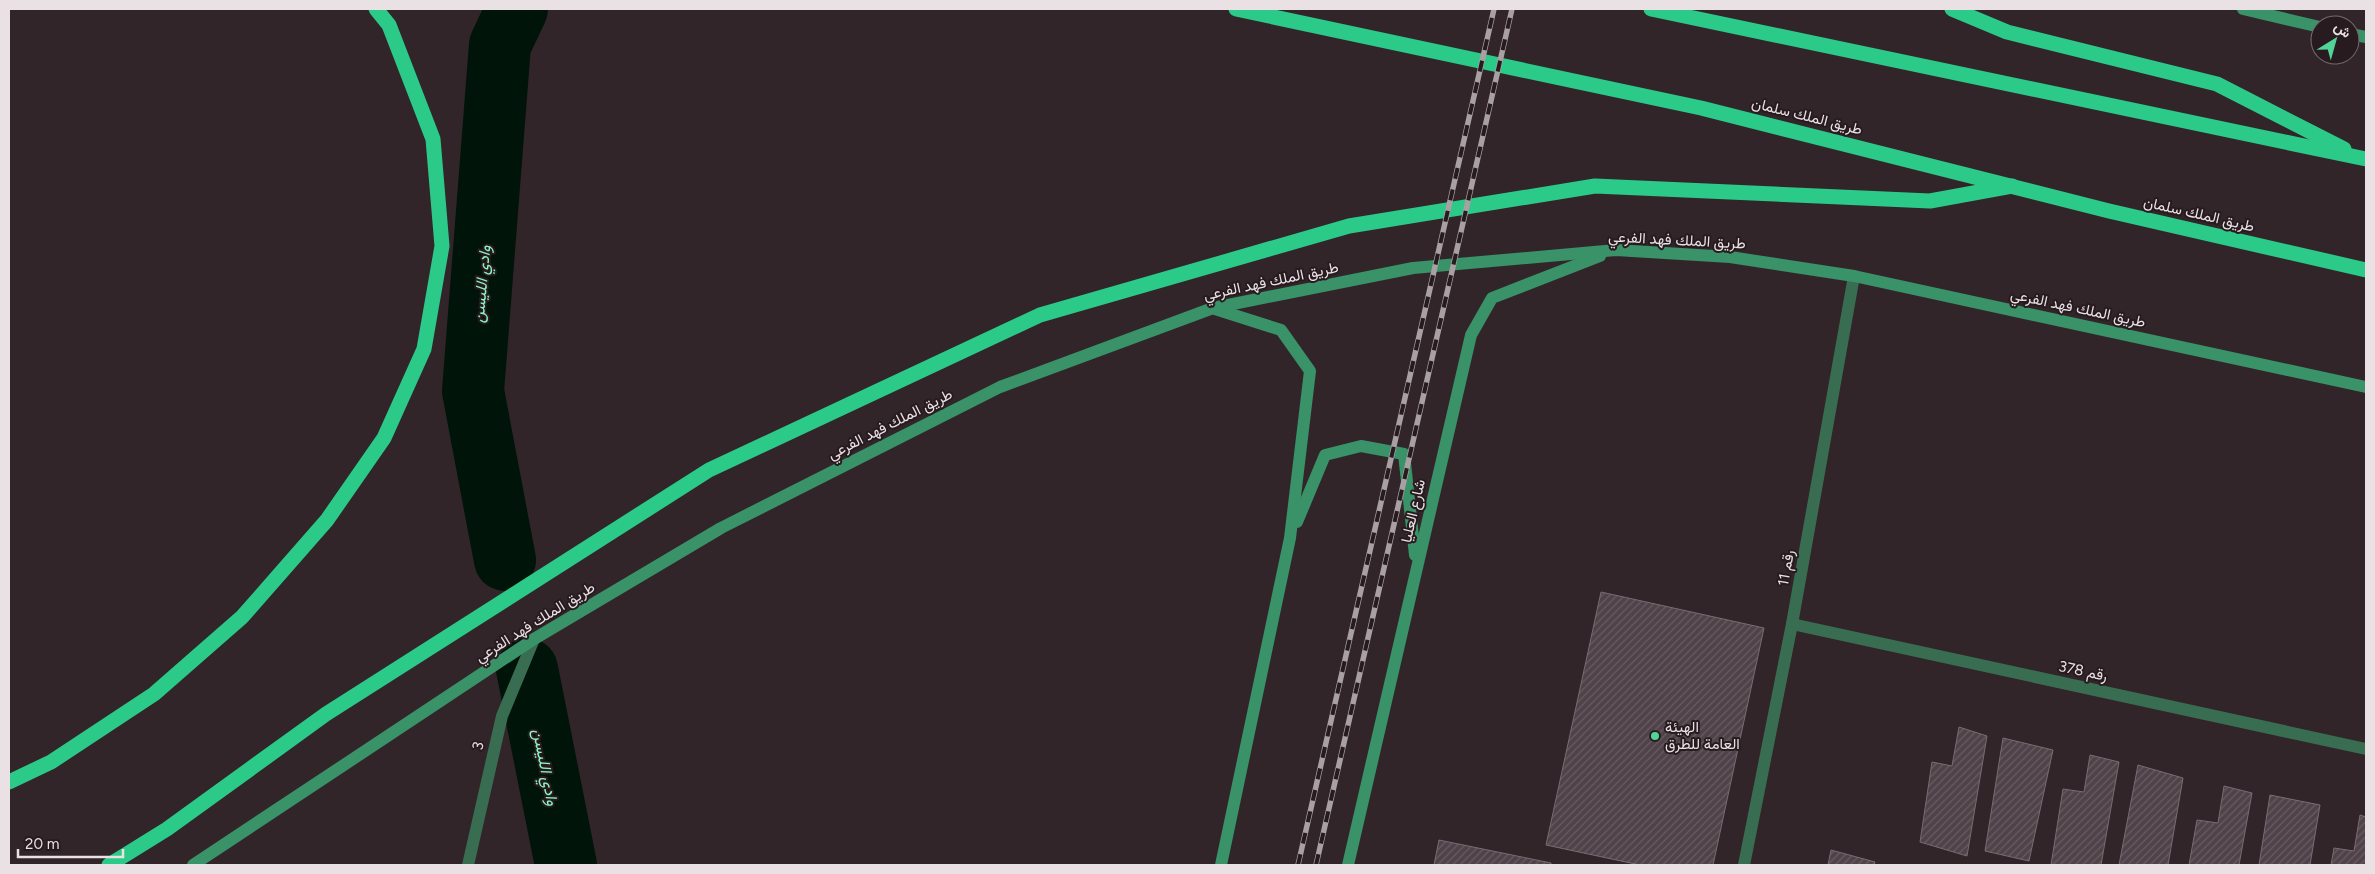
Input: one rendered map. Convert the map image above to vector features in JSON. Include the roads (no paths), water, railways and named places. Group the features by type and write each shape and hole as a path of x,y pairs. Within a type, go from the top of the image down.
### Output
{"highway":[{"path":"9,782 51,762 154,694 242,617 327,520 384,438 424,349 442,246 433,139 389,25 376,9"},
{"name":"طريق الملك سلمان","path":"1236,9 1701,108 2109,211 2366,270"},
{"path":"1651,9 2363,158"},
{"path":"1952,9 2007,32 2217,84 2363,158"},
{"path":"109,865 167,829 326,714 709,470 1040,315 1349,226 1596,186 1930,200 2012,186"}],"main road":[{"path":"2243,9 2310,25"},
{"name":"طريق الملك فهد الفرعي","path":"194,865 534,639 721,528 1000,387 1213,308 1412,268 1616,250 1730,258 1854,276 2366,387"},
{"name":"شارع العليا","path":"1348,865 1471,334 1492,298 1616,250"},
{"path":"1213,308 1281,330 1310,371 1290,538 1221,865"},
{"path":"1290,538 1325,455 1361,446 1404,454 1416,565"}],"street":[{"name":"رقم 11","path":"1744,865 1792,624 1854,276"},
{"name":"رقم 378","path":"1792,624 2366,749"},
{"name":"3","path":"468,865 502,716 534,639"}],"waterway":[{"name":"وادي الليسن","path":"505,560 473,391 500,45 517,9"},
{"name":"وادي الليسن","path":"527,669 566,865"}],"railway":[{"path":"1298,865 1494,9"},
{"path":"1316,865 1512,9"}],"place":[{"name":"الهيئة العامة للطرق","path":"1655,736"}]}
